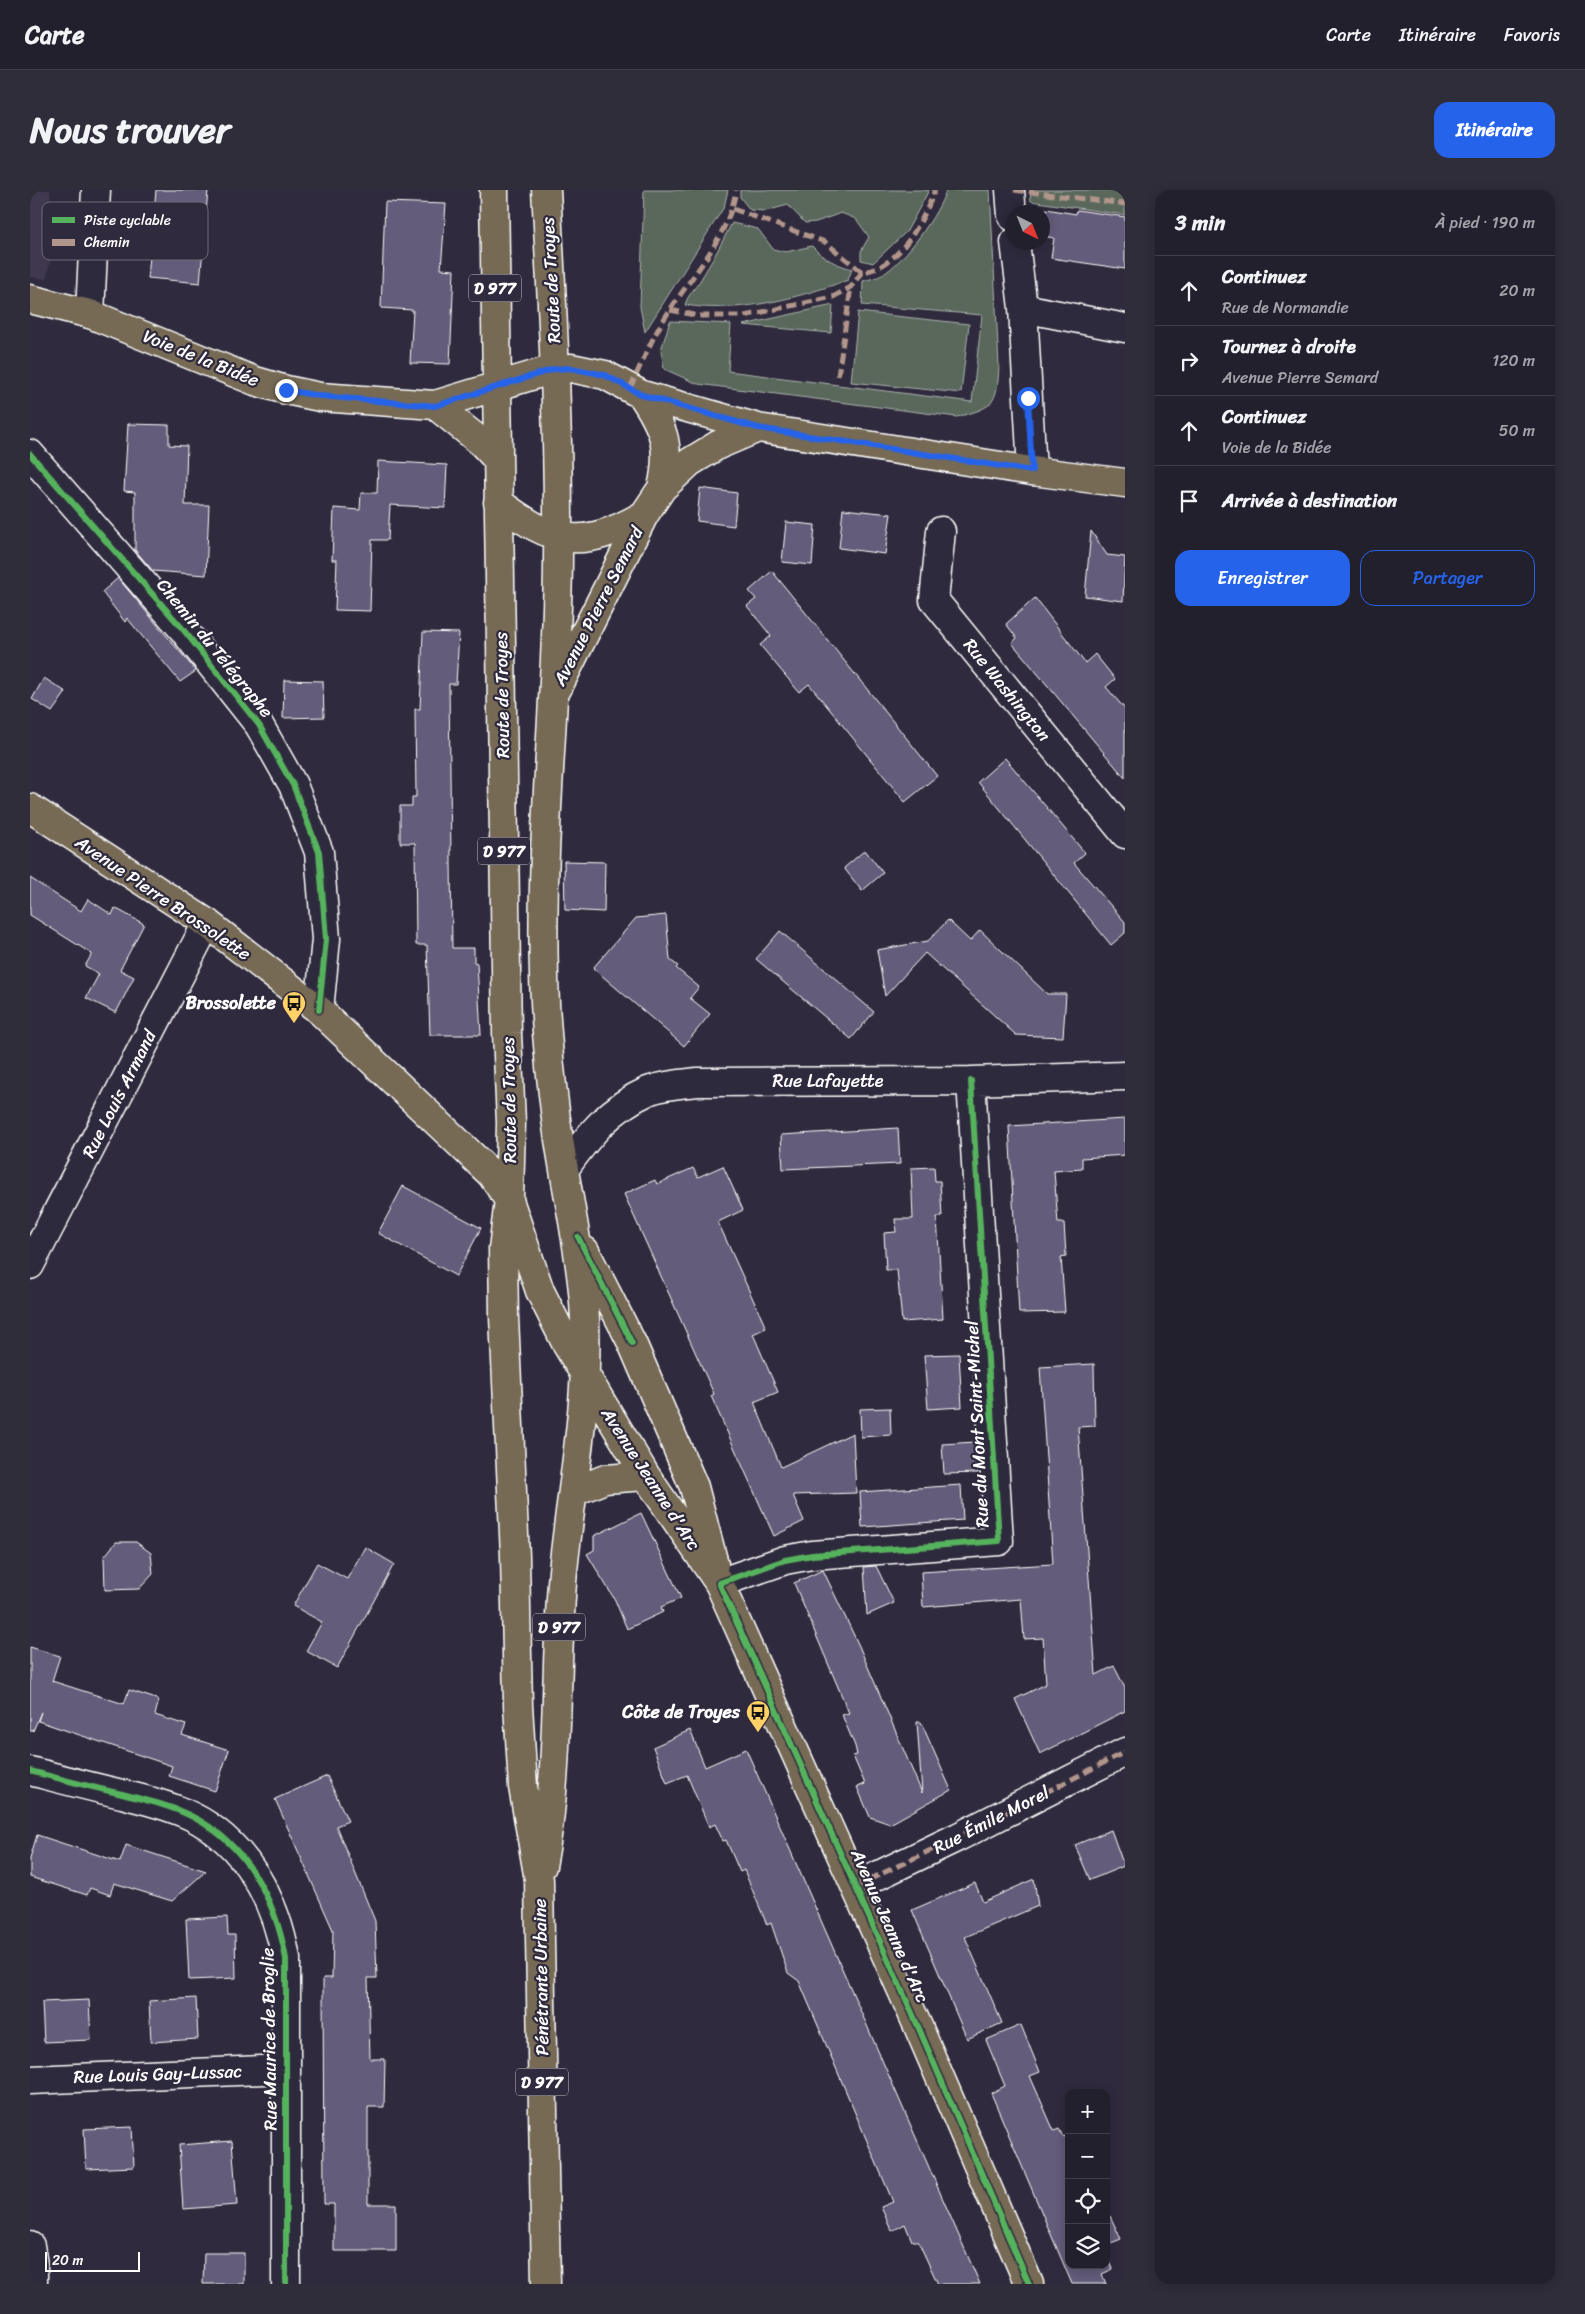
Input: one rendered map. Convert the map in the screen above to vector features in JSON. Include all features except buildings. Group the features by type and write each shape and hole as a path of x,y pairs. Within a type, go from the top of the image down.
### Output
{"main road":[{"name":"Route de Troyes","path":"494,190 498,502 511,1123 509,1200"},
{"name":"Route de Troyes","path":"546,190 554,369"},
{"name":"Voie de la Bidée","path":"30,298 90,314 255,381 286,390 320,396 435,406 497,386"},
{"name":"Avenue Pierre Semard","path":"497,386 554,369 571,368 605,375 642,395 758,428 1032,471 1125,483"},
{"name":"D 977","path":"539,1880 549,1830 563,1570 581,1431 585,1307 578,1237 556,1118 544,980 542,878 553,697 557,538 554,369"},
{"name":"Avenue Pierre Semard","path":"642,395 657,417 664,438 668,463 662,488"},
{"path":"435,406 481,442 498,460"},
{"name":"Avenue Pierre Semard","path":"553,697 644,515 662,488 690,462 718,445 758,428"},
{"name":"Avenue Pierre Semard","path":"498,502 529,525 557,538 593,537 622,528 644,515"},
{"name":"Avenue Pierre Brossolette","path":"30,808 207,923 318,1010 491,1174 509,1200"},
{"name":"D 977","path":"509,1200 503,1249 504,1317 515,1556 518,1705 523,1787 539,1880"},
{"name":"Avenue Jeanne d'Arc","path":"509,1200 540,1291 584,1374 646,1476 718,1583 856,1886 1029,2284"},
{"name":"Avenue Jeanne d'Arc","path":"578,1237 632,1343 694,1487 718,1583"},
{"path":"573,1492 605,1479 646,1476"},
{"name":"Pénétrante Urbaine","path":"539,1880 546,2284"}],"street":[{"path":"1010,190 1011,205"},
{"path":"1017,250 1023,308 1032,471"},
{"path":"90,314 93,260"},
{"path":"1023,308 1125,328"},
{"name":"Chemin du Télégraphe","path":"30,454 182,628 259,725 293,785 319,852 326,939 318,1010"},
{"name":"Rue Washington","path":"941,531 934,600 1125,834"},
{"name":"Rue Louis Armand","path":"30,1265 207,923"},
{"name":"Rue Lafayette","path":"565,1168 593,1130 615,1110 649,1090 697,1082 971,1081 1125,1076"},
{"name":"Rue du Mont Saint-Michel","path":"718,1583 785,1560 812,1555 1000,1541 971,1081"},
{"name":"Rue Émile Morel","path":"856,1886 958,1837 1125,1752"},
{"name":"Rue Maurice de Broglie","path":"30,1771 165,1806 192,1816 208,1826 234,1849 263,1888 282,1934 286,1959 286,2284"},
{"name":"Rue Louis Gay-Lussac","path":"30,2080 286,2069"},
{"path":"30,2246 34,2265 33,2284"}],"shaded area":[{"path":"30,190 50,190 51,202 42,202 42,260 51,260 46,279 30,277"}],"green space":[{"path":"644,190 728,190 724,207 645,332 640,307"},
{"path":"740,190 929,190 907,231 873,263 861,260 861,251 869,237 856,219 841,213 816,222 805,223 788,205 766,211 750,210 740,197"},
{"path":"946,190 990,190 999,366 995,397 986,407 957,417 698,384 664,369 661,350 670,321 731,324 728,371 972,402 982,315 862,305 863,281 882,275 900,260 920,237 936,212"},
{"path":"1030,190 1125,190 1125,215 1031,201"},
{"path":"732,223 758,229 773,249 786,252 812,246 830,260 852,269 848,280 809,293 768,303 726,307 685,305"},
{"path":"833,305 831,333 743,325"},
{"path":"858,312 969,324 961,393 851,382"}],"marked path":[{"path":"630,388 660,326 715,244 724,227 736,190"},
{"path":"733,209 825,242 862,272 875,269 887,262 908,241 924,215 935,190"},
{"path":"1014,190 1125,204"},
{"path":"670,310 699,316 744,316 833,297 851,287 862,272"},
{"path":"838,376 851,287"},
{"path":"856,1886 958,1837 1125,1752"}],"cycle path":[{"path":"30,454 182,628 259,725 293,785 319,852 326,939 319,1010"},
{"path":"971,1081 999,1541 812,1555 785,1560 719,1583 917,2024 1029,2284"},
{"path":"578,1237 632,1343"},
{"path":"30,1771 157,1803 191,1816 228,1842 243,1858 266,1895 275,1916 286,1959 286,2284"}],"place":[{"name":"Brossolette","path":"294,1024"},
{"name":"Côte de Troyes","path":"758,1733"}],"route":[{"path":"286,390 320,396 435,406 554,369 571,368 605,375 642,395 758,428 1032,471 1028,398"}]}
